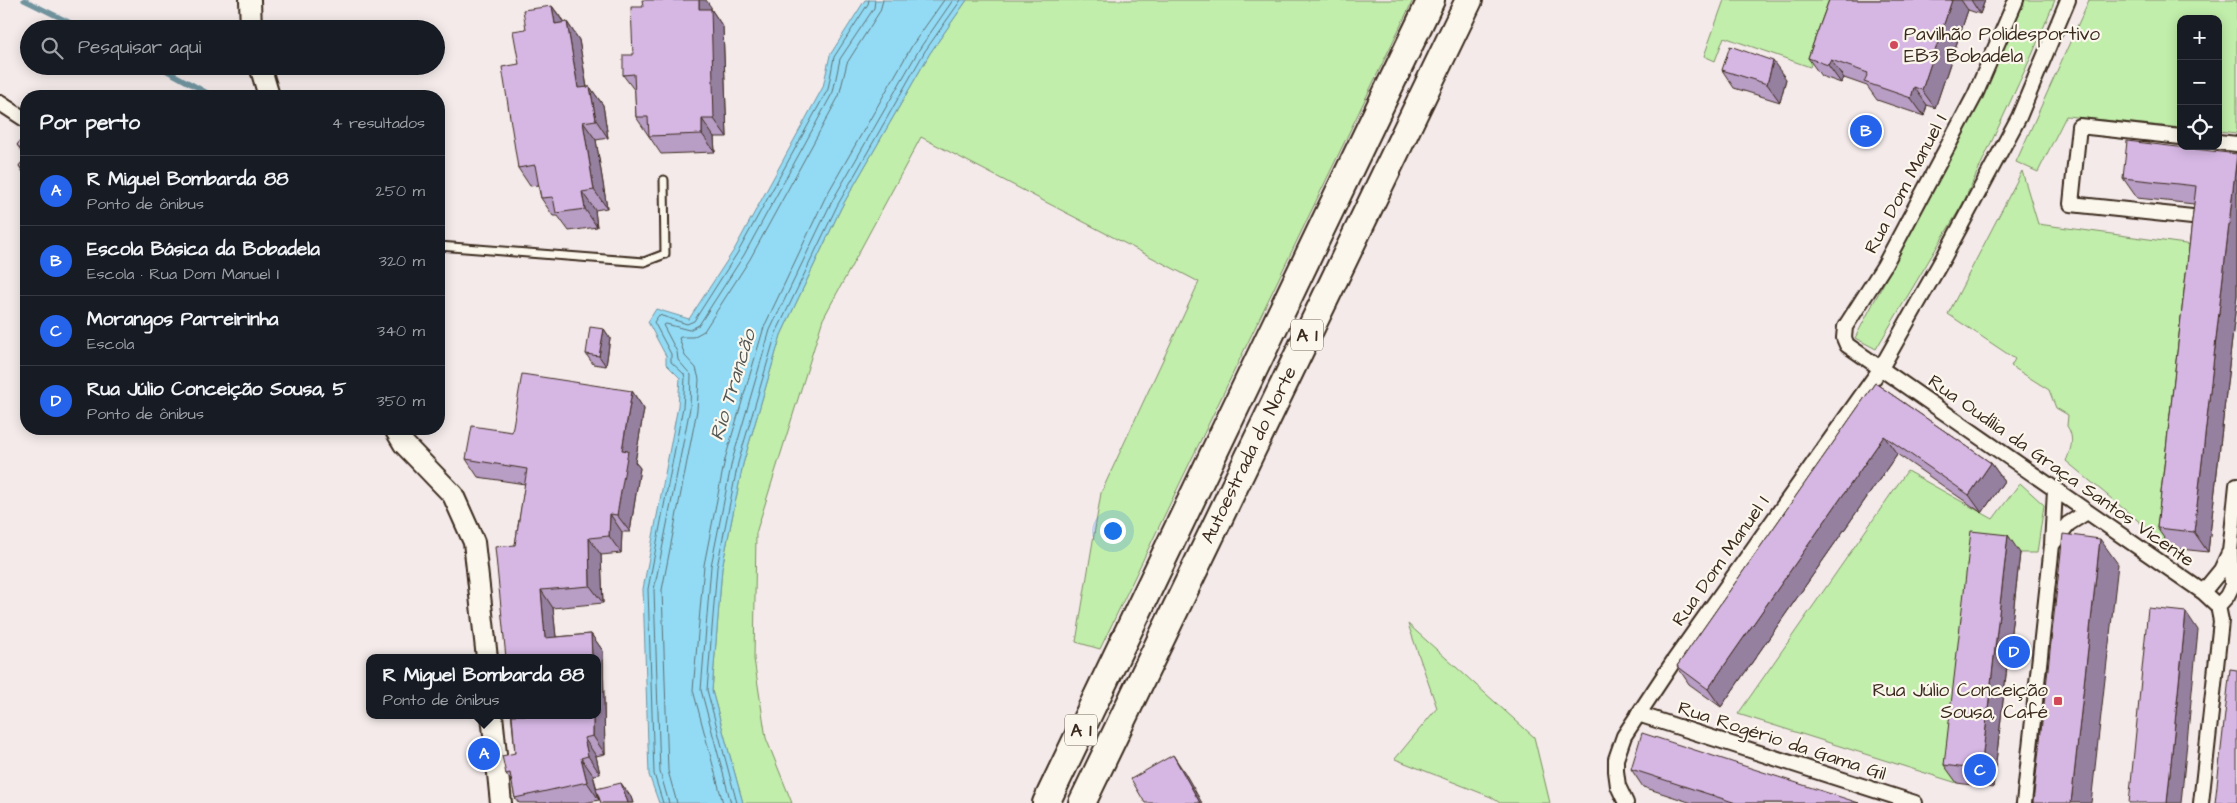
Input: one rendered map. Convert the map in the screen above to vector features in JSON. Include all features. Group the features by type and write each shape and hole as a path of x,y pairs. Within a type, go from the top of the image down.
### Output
{"highway":[{"name":"Autoestrada do Norte","path":"1046,803 1431,0"},
{"name":"Autoestrada do Norte","path":"1082,803 1469,0"}],"main road":[{"path":"250,0 251,20"},
{"path":"263,75 267,90"},
{"path":"400,436 453,494 474,542 487,654"},
{"path":"492,719 501,803"}],"street":[{"name":"Rua Dom Manuel I","path":"1881,368 1848,344 1844,338 1845,327 1884,266 1975,94 2016,0"},
{"name":"Rua Dom Manuel I","path":"1626,803 1618,786 1616,759 1624,736 1881,368 1945,255 2019,117 2068,0"},
{"path":"0,104 20,116"},
{"path":"2177,137 2079,126 2071,204 2192,217"},
{"path":"2222,142 2237,144"},
{"name":"Rua Oudília da Graça Santos Vicente","path":"1881,368 2202,592 2218,606"},
{"path":"2201,803 2221,628 2218,606 2227,596 2232,586 2230,552 2237,485"},
{"path":"2024,803 2052,545 2055,490"},
{"path":"2052,545 2068,524 2087,512"},
{"path":"2202,592 2221,570 2230,552"},
{"name":"Rua Rogério da Gama Gil","path":"1638,714 1915,803"}],"lane":[{"path":"445,246 644,262 665,254 664,180"}],"green space":[{"path":"967,0 1413,0 1100,649 1076,642 1101,493 1199,282 921,137 823,319 756,533 754,659 766,738 792,803 743,803 712,691 722,568 743,464 781,335 841,208 930,53"},
{"path":"1724,0 1831,0 1810,67 1724,37 1715,61 1704,56"},
{"path":"2019,0 2055,0 2032,55 1962,205 1876,349 1855,338 1962,134"},
{"path":"2089,0 2237,0 2237,133 2222,131 2222,15 2177,15 2177,128 2066,116 2038,172 2016,162"},
{"path":"2022,171 2038,224 2193,245 2171,548 2066,461 2071,443 2071,435 2067,426 2068,415 2056,408 2049,390 2011,366 2015,359 1948,314"},
{"path":"1907,471 1993,519 2020,483 2044,505 2037,553 2020,553 1957,783 1738,714"},
{"path":"1408,624 1534,737 1550,803 1500,803 1491,797 1395,759 1437,708"}],"water":[{"name":"Rio Trancão","path":"865,0 967,0 930,53 841,208 781,335 743,464 722,568 712,691 743,803 659,803 649,775 643,589 678,406 680,378 666,364 666,356 648,322 656,309 689,319 734,250 823,87 830,55"}],"building":[{"path":"642,0 699,0 699,9 711,9 714,119 702,119 702,134 649,136 648,117 636,117 634,74 623,75 623,55 633,55 631,7 643,7"},
{"name":"Pavilhão Polidesportivo EB3 Bobadela","path":"1829,0 1952,0 1922,90 1914,87 1911,98 1864,82 1868,73 1831,60 1828,65 1808,58"},
{"path":"552,6 555,24 567,22 578,88 590,87 596,120 583,122 594,190 582,192 585,209 556,213 553,197 541,198 535,165 518,168 502,67 519,64 513,31 526,29 523,10"},
{"path":"1730,46 1773,61 1767,84 1722,70"},
{"path":"2127,141 2177,147 2177,150 2203,150 2237,154 2194,532 2157,528 2196,186 2123,178"},
{"path":"590,327 604,329 599,356 586,354"},
{"path":"522,374 632,391 622,450 628,451 617,515 610,514 609,536 589,538 590,586 541,590 545,638 591,634 592,654 506,654 495,547 515,545 527,469 466,459 472,426 512,432"},
{"path":"1875,383 1991,463 1969,495 1884,436 1708,689 1677,666"},
{"path":"1971,531 2008,535 1981,770 1944,765"},
{"path":"2063,534 2100,539 2071,803 2033,803"},
{"path":"2148,608 2186,612 2167,803 2129,803"},
{"path":"2230,669 2237,670 2237,803 2215,803"},
{"path":"512,719 593,719 593,736 584,738 588,756 581,758 587,782 515,798 510,773 506,774 502,756 515,753"},
{"path":"1642,733 1859,803 1736,803 1631,769"},
{"path":"1173,755 1200,803 1145,803 1131,779"},
{"path":"621,783 628,803 601,803 596,789"}],"waterway":[{"path":"24,0 65,20"},
{"path":"174,75 202,90"}],"place":[{"name":"Pavilhão Polidesportivo EB3 Bobadela","path":"1894,45"},
{"name":"Escola Básica da Bobadela","path":"1866,131"},
{"name":"Rua Júlio Conceição Sousa, 5","path":"2014,652"},
{"name":"Rua Júlio Conceição Sousa, Café","path":"2058,701"},
{"name":"R Miguel Bombarda 88","path":"484,754"},
{"name":"Morangos Parreirinha","path":"1980,770"}]}
